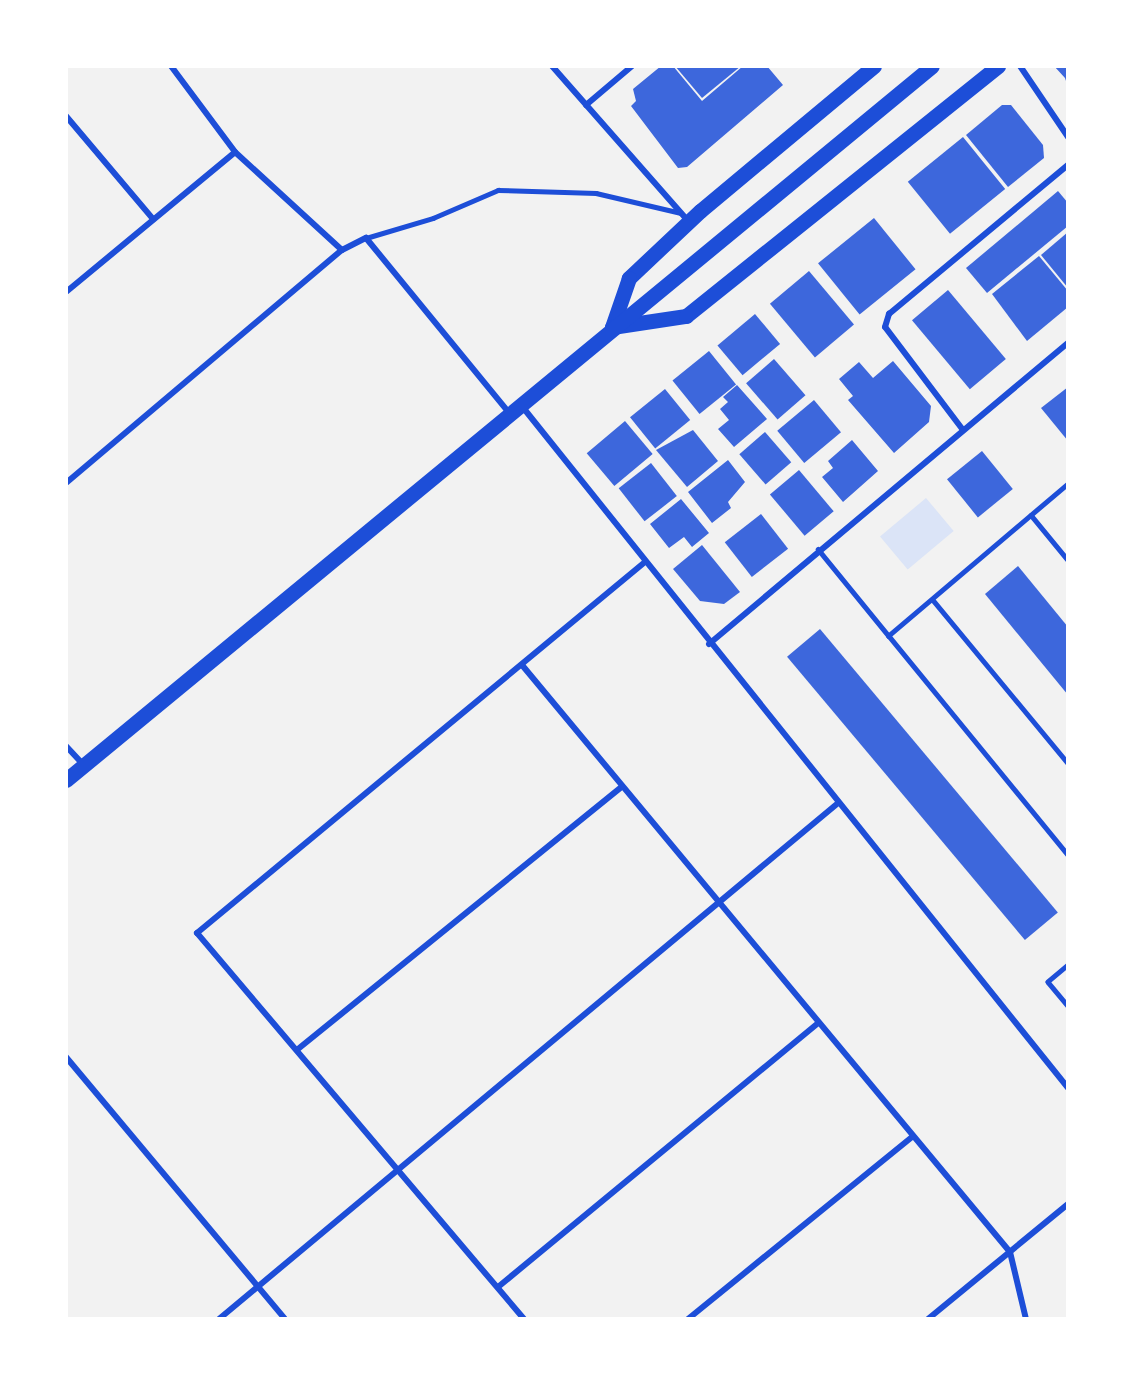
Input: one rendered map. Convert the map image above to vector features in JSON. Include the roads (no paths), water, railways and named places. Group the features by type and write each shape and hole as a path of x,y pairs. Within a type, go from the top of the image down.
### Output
{"main road":[{"path":"612,327 629,278 685,217 874,66"},
{"path":"66,780 612,327 932,66"},
{"path":"612,327 686,316 998,66"}],"street":[{"path":"171,66 235,152 342,250"},
{"path":"552,66 685,217"},
{"path":"586,105 633,66"},
{"path":"1020,66 1068,137"},
{"path":"66,116 153,219"},
{"path":"66,292 235,152"},
{"path":"963,430 885,327 889,314 1068,165"},
{"path":"66,483 342,250 366,238 645,562 837,804 1068,1088"},
{"path":"709,644 818,549 1068,344"},
{"path":"524,1319 298,1049 197,933 645,562"},
{"path":"522,665 718,905 1010,1252 1026,1319"},
{"path":"66,746 84,766"},
{"path":"298,1049 621,788"},
{"path":"219,1319 837,804"},
{"path":"498,1287 817,1024"},
{"path":"66,1057 285,1319"},
{"path":"688,1319 912,1137"},
{"path":"928,1319 1068,1204"}],"lane":[{"path":"366,238 434,218 498,190 596,193 685,217"},
{"path":"889,636 1068,484"},
{"path":"1031,515 1068,560"},
{"path":"818,549 1068,855"},
{"path":"933,600 1068,763"},
{"path":"1068,965 1048,982 1068,1006"}]}
